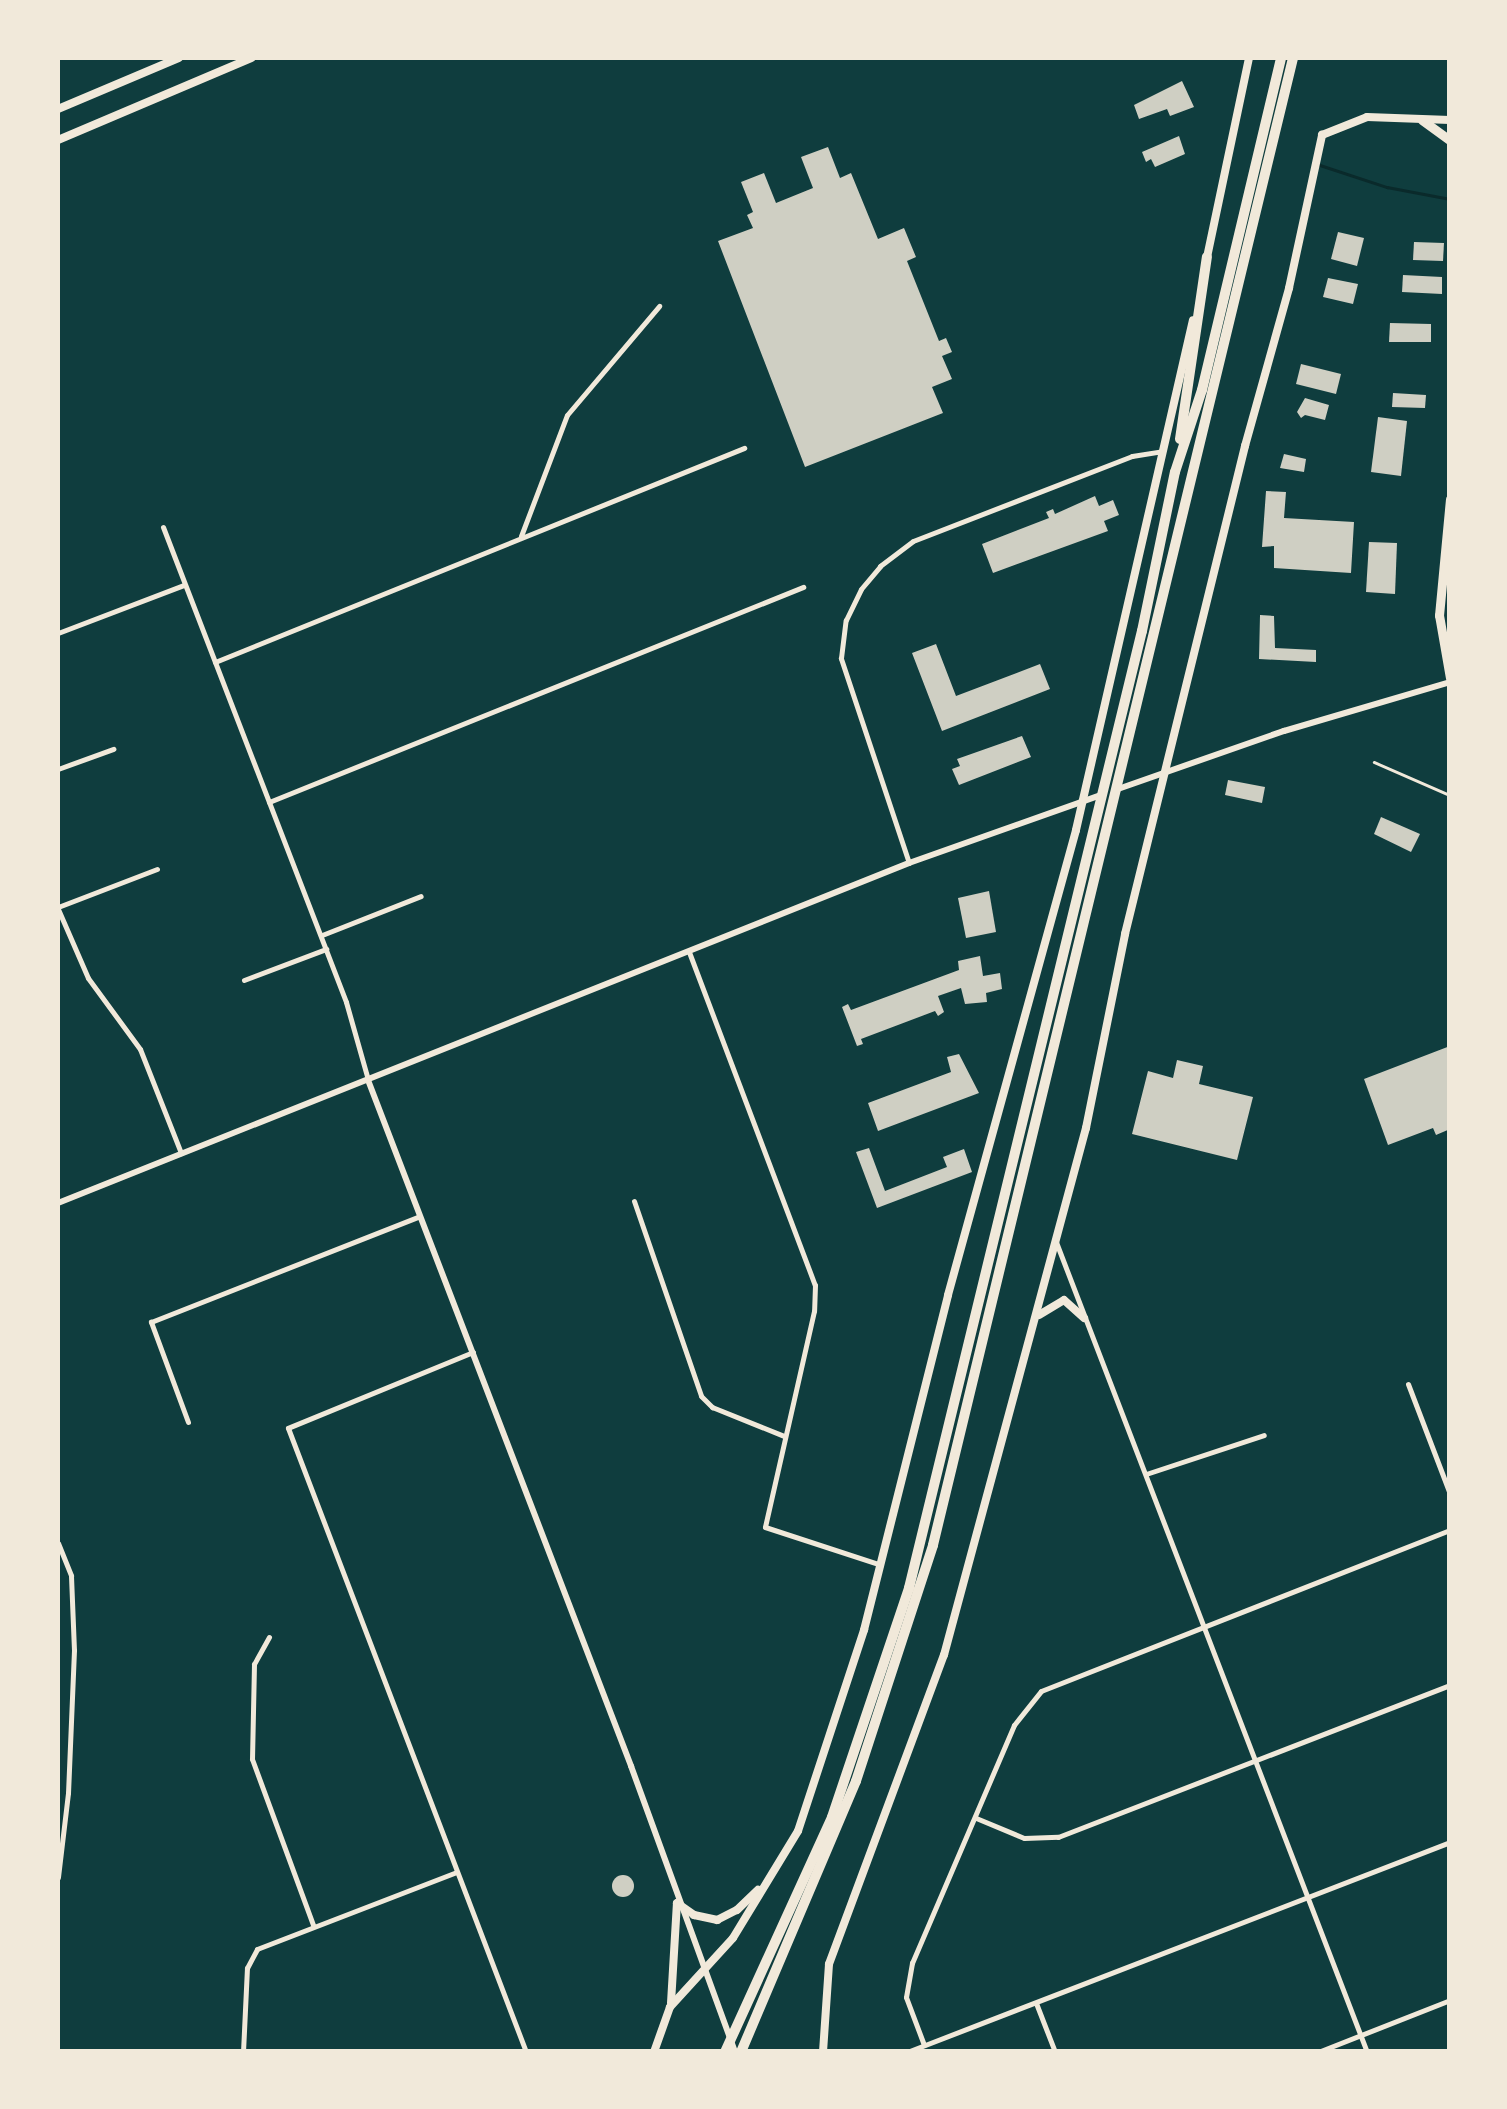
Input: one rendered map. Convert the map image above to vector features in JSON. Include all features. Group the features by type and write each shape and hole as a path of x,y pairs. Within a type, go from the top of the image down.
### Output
{"highway":[{"path":"1175,472 1202,390 1281,58"},
{"path":"738,2052 856,1781 923,1580 1294,58"},
{"path":"725,2052 832,1816 909,1588 1142,631 1175,472 1207,257"}],"main road":[{"path":"58,109 179,58"},
{"path":"58,140 251,58"},
{"path":"654,2052 670,2008 685,1986 704,1975 733,1938 798,1831 883,1566 948,1295 1076,830 1249,58"},
{"path":"824,2052 830,1964 944,1655 1036,1318 1098,1078 1125,934 1289,288 1322,136 1368,117 1450,120"},
{"path":"1422,120 1450,140"},
{"path":"1450,499 1439,615 1450,680"},
{"path":"1036,1318 1051,1304 1064,1300 1084,1318"},
{"path":"677,1903 694,1915 717,1920 737,1910 764,1884"},
{"path":"670,2008 677,1903"}],"street":[{"path":"520,538 567,415 659,306"},
{"path":"215,662 744,448"},
{"path":"909,863 841,658 851,606 880,566 913,541 1132,456 1164,450"},
{"path":"162,527 321,935 357,1033 368,1080 631,1766 704,1975 738,2052"},
{"path":"58,633 184,585"},
{"path":"269,802 803,587"},
{"path":"58,1203 909,863 1252,742 1450,680"},
{"path":"58,769 113,748"},
{"path":"157,869 58,908 88,978 140,1050 182,1154"},
{"path":"321,935 422,896"},
{"path":"244,980 326,949"},
{"path":"689,952 812,1271 814,1311 764,1527 883,1566"},
{"path":"634,1201 700,1396 712,1408 784,1436"},
{"path":"188,1422 151,1322 420,1216"},
{"path":"1056,1241 1368,2052"},
{"path":"473,1352 288,1428 526,2052"},
{"path":"1408,1384 1450,1494"},
{"path":"1146,1474 1264,1436"},
{"path":"924,2045 907,2002 907,1978 1014,1725 1041,1690 1450,1530"},
{"path":"58,1543 69,1566 74,1606 68,1793 58,1877"},
{"path":"269,1637 254,1664 252,1759 313,1926"},
{"path":"976,1818 1024,1838 1058,1836 1450,1685"},
{"path":"58,1792 68,1793"},
{"path":"906,2052 1450,1842"},
{"path":"243,2052 248,1960 262,1946 457,1872"},
{"path":"1318,2052 1450,2000"},
{"path":"1036,2002 1055,2052"}],"lane":[{"path":"1374,762 1450,795"}],"building":[{"path":"1182,81 1194,107 1170,116 1167,109 1139,119 1134,105"},
{"path":"1179,136 1185,154 1155,167 1151,159 1146,162 1142,152"},
{"path":"828,147 840,178 851,173 878,239 904,228 916,257 907,261 939,341 946,338 952,352 942,356 952,379 932,387 943,413 805,467 718,241 753,228 747,215 753,212 741,182 764,173 776,203 813,188 801,157"},
{"path":"1338,232 1364,238 1357,266 1331,259"},
{"path":"1414,242 1444,243 1443,261 1413,260"},
{"path":"1403,275 1442,277 1442,294 1402,292"},
{"path":"1328,278 1358,284 1353,304 1323,297"},
{"path":"1390,323 1431,324 1431,342 1389,342"},
{"path":"1301,364 1341,374 1336,394 1296,384"},
{"path":"1393,393 1426,395 1425,408 1392,407"},
{"path":"1305,398 1329,405 1325,420 1305,415 1301,418 1297,412"},
{"path":"1378,417 1407,421 1401,476 1371,472"},
{"path":"1284,454 1306,459 1304,472 1280,468"},
{"path":"1266,491 1286,492 1284,518 1354,522 1351,573 1274,568 1274,546 1262,547"},
{"path":"1095,496 1099,506 1113,500 1119,515 1104,521 1108,531 993,573 982,544 1049,518 1046,512 1053,509 1055,514"},
{"path":"1369,542 1397,543 1395,594 1366,592"},
{"path":"1260,615 1274,616 1275,648 1316,650 1316,662 1259,659"},
{"path":"936,644 956,696 1040,664 1050,689 942,731 912,653"},
{"path":"1022,736 1031,757 959,785 952,769 960,766 957,759"},
{"path":"1228,780 1265,787 1262,803 1225,795"},
{"path":"1381,817 1420,834 1411,852 1374,834"},
{"path":"989,891 996,932 966,938 958,898"},
{"path":"980,956 983,976 1000,973 1002,989 986,993 987,1002 965,1004 961,988 938,996 944,1012 938,1016 935,1011 861,1039 863,1044 857,1046 842,1007 848,1004 851,1010 959,970 958,961"},
{"path":"1450,1046 1450,1129 1436,1135 1433,1128 1388,1145 1364,1079"},
{"path":"959,1054 979,1093 878,1131 868,1103 951,1072 947,1057"},
{"path":"1177,1060 1203,1066 1199,1084 1253,1097 1237,1160 1132,1134 1148,1071 1173,1078"},
{"path":"869,1148 885,1191 947,1167 943,1157 964,1149 972,1172 877,1208 856,1152"},
{"path":"623,1875 631,1878 631,1894 623,1897 615,1894 612,1886 615,1878"}],"waterway":[{"path":"1320,165 1387,187 1450,199"}]}
